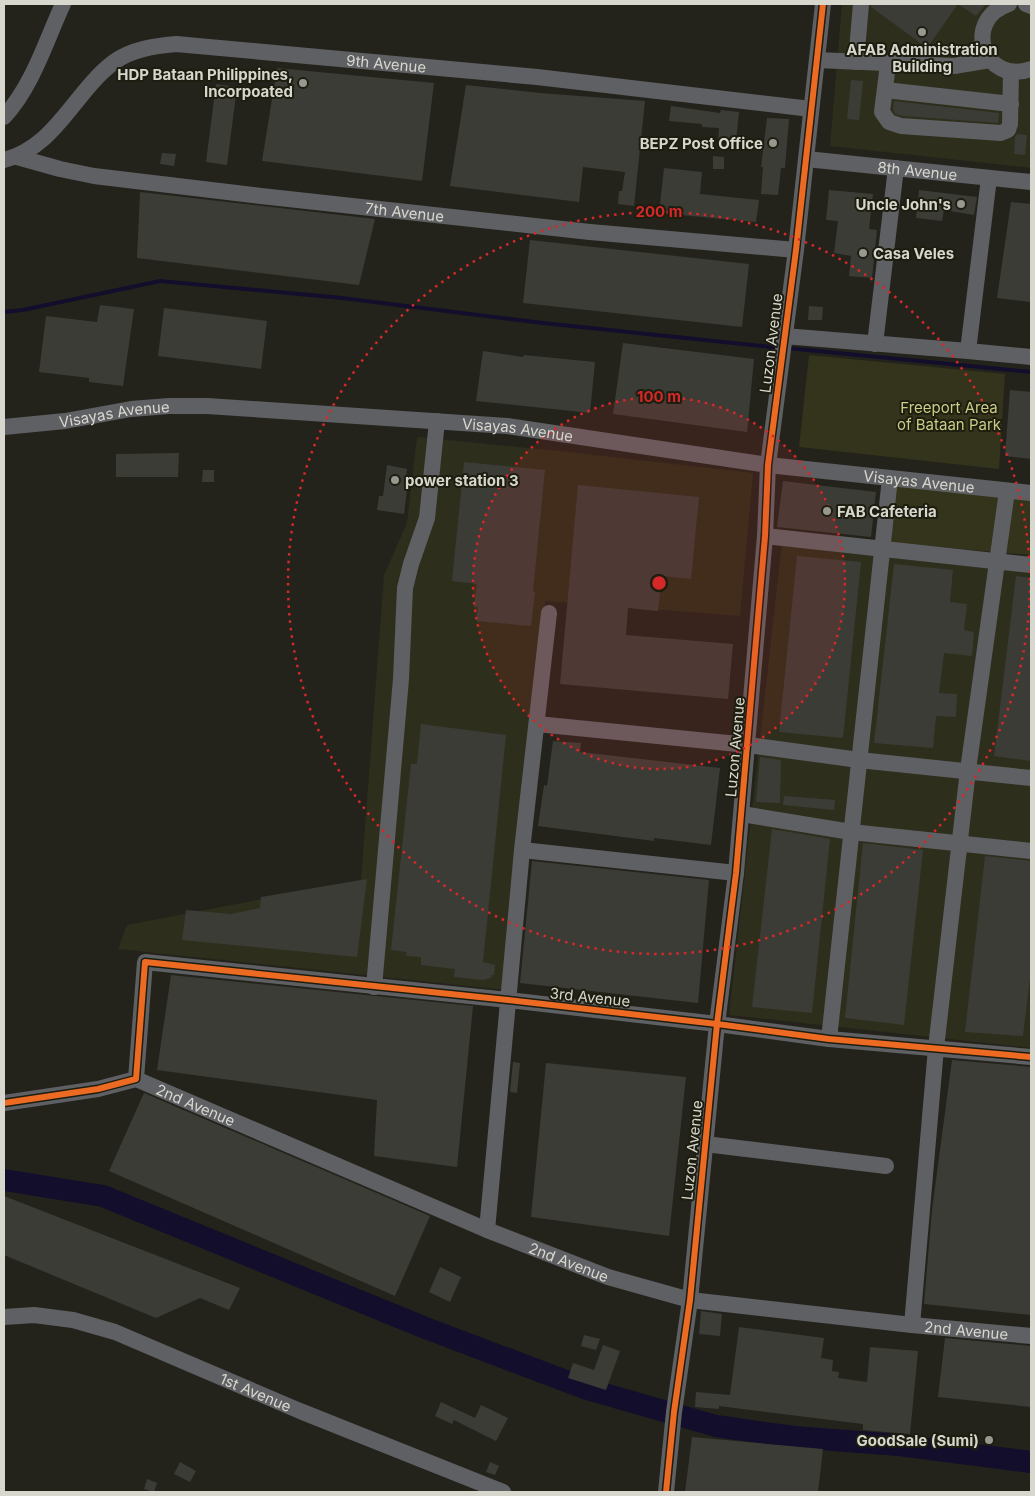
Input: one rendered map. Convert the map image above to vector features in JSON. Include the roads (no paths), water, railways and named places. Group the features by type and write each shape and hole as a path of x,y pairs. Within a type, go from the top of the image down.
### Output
{"street":[{"path":"4,117 17,102 30,81 63,4"},
{"name":"Luzon Avenue","path":"666,1492 674,1412 690,1300 717,1024 742,814 765,536 768,464 796,250 823,4"},
{"path":"856,62 862,4"},
{"path":"1009,4 1000,7 991,14 984,25 982,37 984,49 990,60 999,68 1011,72 1023,72 1031,69"},
{"path":"1026,4 1031,6"},
{"name":"9th Avenue","path":"10,159 35,146 50,134 96,78 116,61 138,51 156,46 176,44 537,77 811,109"},
{"path":"817,60 954,66 990,60"},
{"path":"888,64 882,112 889,122 901,126 1002,133 1008,130 1010,124 1011,72"},
{"path":"885,90 1011,104"},
{"name":"8th Avenue","path":"806,158 1031,182"},
{"name":"7th Avenue","path":"10,159 94,176 262,196 590,232 796,250"},
{"path":"875,344 896,168"},
{"path":"968,351 989,178"},
{"path":"784,339 875,344 1031,357"},
{"name":"Visayas Avenue","path":"4,427 65,421 131,409 168,406 206,406 507,426 768,464 1031,493"},
{"path":"374,987 401,679 405,588 427,518 437,421"},
{"path":"829,1039 890,478"},
{"path":"912,1325 936,1048 968,770 1007,491"},
{"path":"765,536 1031,565"},
{"path":"487,1230 522,850 549,613"},
{"path":"537,724 748,745 859,760 1031,778"},
{"path":"742,814 851,832 1031,851"},
{"path":"522,850 736,873"},
{"name":"3rd Avenue","path":"136,1079 146,962 508,1000 829,1039 1031,1057"},
{"path":"4,1103 98,1090 136,1079"},
{"name":"2nd Avenue","path":"136,1079 487,1230 608,1277 690,1300 912,1325 1031,1336"},
{"path":"705,1144 886,1166"},
{"name":"1st Avenue","path":"4,1317 34,1315 73,1320 116,1332 300,1411 503,1492"}],"waterway":[{"path":"4,312 23,310 160,281 342,298 543,323 780,348"},
{"path":"787,348 1031,372"},
{"path":"4,1180 103,1196 423,1327 587,1389 716,1426 794,1437 899,1445 1031,1462"}],"place":[{"name":"AFAB Administration Building","path":"922,32"},
{"name":"HDP Bataan Philippines, Incorpoated","path":"303,83"},
{"name":"BEPZ Post Office","path":"773,143"},
{"name":"Uncle John's","path":"961,204"},
{"name":"Casa Veles","path":"863,253"},
{"name":"power station 3","path":"395,480"},
{"name":"FAB Cafeteria","path":"827,511"},
{"name":"GoodSale (Sumi)","path":"989,1440"}],"park label":[{"name":"Freeport Area of Bataan Park","path":"949,416"}]}
